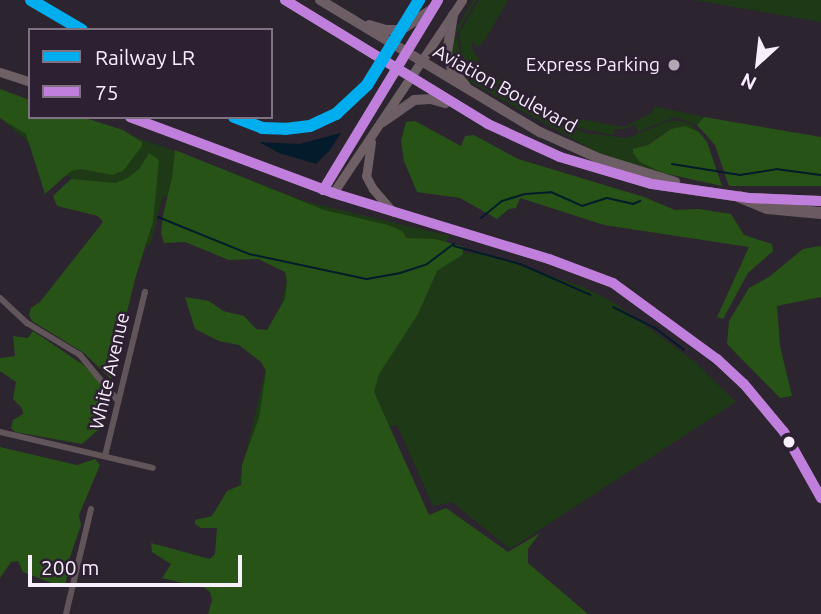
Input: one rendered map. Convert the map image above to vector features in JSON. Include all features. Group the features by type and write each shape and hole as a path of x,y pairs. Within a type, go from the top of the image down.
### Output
{"highway":[{"path":"740,197 767,208 821,213"}],"main road":[{"name":"Aviation Boulevard","path":"285,0 472,114 527,143 578,164 652,184 740,197 821,201"},
{"name":"Aviation Boulevard","path":"320,0 472,94 563,144 684,187"},
{"path":"328,192 373,137 462,0"},
{"path":"328,192 435,5"},
{"path":"333,8 391,31 410,26 435,5"},
{"path":"453,15 446,45 448,61 472,94"},
{"path":"0,72 28,81"},
{"path":"383,122 407,103 422,99 439,101 472,114"},
{"path":"134,119 328,192 576,268 632,296 717,359 744,384 784,432 821,498"},
{"path":"373,137 366,160 366,176 373,190 393,213"}],"street":[{"name":"White Avenue","path":"105,456 145,292"},
{"path":"0,298 27,323 79,355 119,401"},
{"path":"0,432 153,468"},
{"path":"66,614 91,509"}],"green space":[{"path":"473,0 476,0 456,35 465,69 544,115 585,133 627,138 669,121 682,121 699,132 685,126 671,129 644,147 663,173 653,171 596,152 467,80 451,58 453,35"},
{"path":"479,0 508,0 485,40 478,47 472,41 472,49 479,59 476,65 557,115 624,127 653,112 653,106 704,117 697,125 675,117 638,132 635,124 625,129 615,129 613,135 578,128 533,106 474,72 463,59 459,33"},
{"path":"695,0 821,0 821,22"},
{"path":"0,89 28,99 28,119 88,119 123,130 142,142 142,146 123,171 112,175 81,169 71,171 45,194 26,134 0,118"},
{"path":"0,92 28,115 28,119 82,119 164,147 304,201 450,236 439,252 487,254 586,288 615,303 695,362 736,402 510,549 452,502 433,506 397,425 385,428 366,512 239,482 299,229 163,196 150,246 0,118"},
{"path":"704,117 821,137 821,186 729,186 715,145 697,125"},
{"path":"415,121 461,146 465,136 474,135 518,159 644,197 675,210 698,209 731,214 744,235 772,244 773,251 748,273 723,319 717,317 749,247 604,225 520,198 516,208 509,209 497,219 460,198 417,192 404,161 401,141 406,122"},
{"path":"685,126 699,132 707,142 722,186 663,173 640,162 633,153 633,149 648,145 671,129"},
{"path":"175,150 324,210 388,225 402,231 406,238 435,239 464,247 462,255 437,271 418,314 379,374 374,392 429,515 446,508 508,552 540,533 528,549 528,563 588,614 208,614 212,600 210,592 205,588 162,578 171,564 152,552 151,543 210,559 215,554 217,528 201,528 195,524 195,520 212,516 227,491 241,485 242,465 259,418 266,371 261,362 239,345 219,341 195,329 185,297 209,301 223,311 244,316 256,329 267,330 285,299 287,282 285,272 258,259 229,260 185,242 164,243 161,233 163,215 172,178"},
{"path":"149,153 159,160 153,222 135,279 111,379 84,353 32,321 29,315 31,308 40,302 103,222 98,216 57,206 53,196 71,179 115,183 128,178 140,168"},
{"path":"821,246 821,297 777,306 780,346 792,396 780,398 727,344 729,321 749,288 769,277 803,249"},
{"path":"33,331 82,364 100,380 109,396 98,430 82,444 15,432 11,428 13,420 23,414 22,408 13,399 16,382 0,371 0,358 15,356 13,336 28,338"},
{"path":"0,447 77,465 95,459 100,465 79,515 81,525 70,557 66,582 62,587 23,572 18,561 11,562 0,578"}],"water":[{"path":"341,133 316,164 279,153 259,142 299,144"}],"waterway":[{"path":"672,164 740,175 776,169 821,175"},
{"path":"481,218 502,201 525,194 551,192 582,206 607,198 633,204 640,201"},
{"path":"158,217 249,254 367,279 400,273 427,264 454,244"},
{"path":"454,246 520,264 591,295"},
{"path":"613,307 655,328 684,350"}],"rail line":[{"name":"LR","path":"31,0 79,28"},
{"name":"LR","path":"239,119 262,128 285,129 310,126 336,114 367,85 419,0"}],"transit line":[{"name":"75","path":"285,0 488,124 560,157 652,184 749,198 821,201"},
{"name":"75","path":"323,190 438,0"},
{"name":"75","path":"135,119 333,193 549,259 613,283 717,359 744,384 784,432 821,498"}],"place":[{"name":"Express Parking","path":"674,65"}]}
